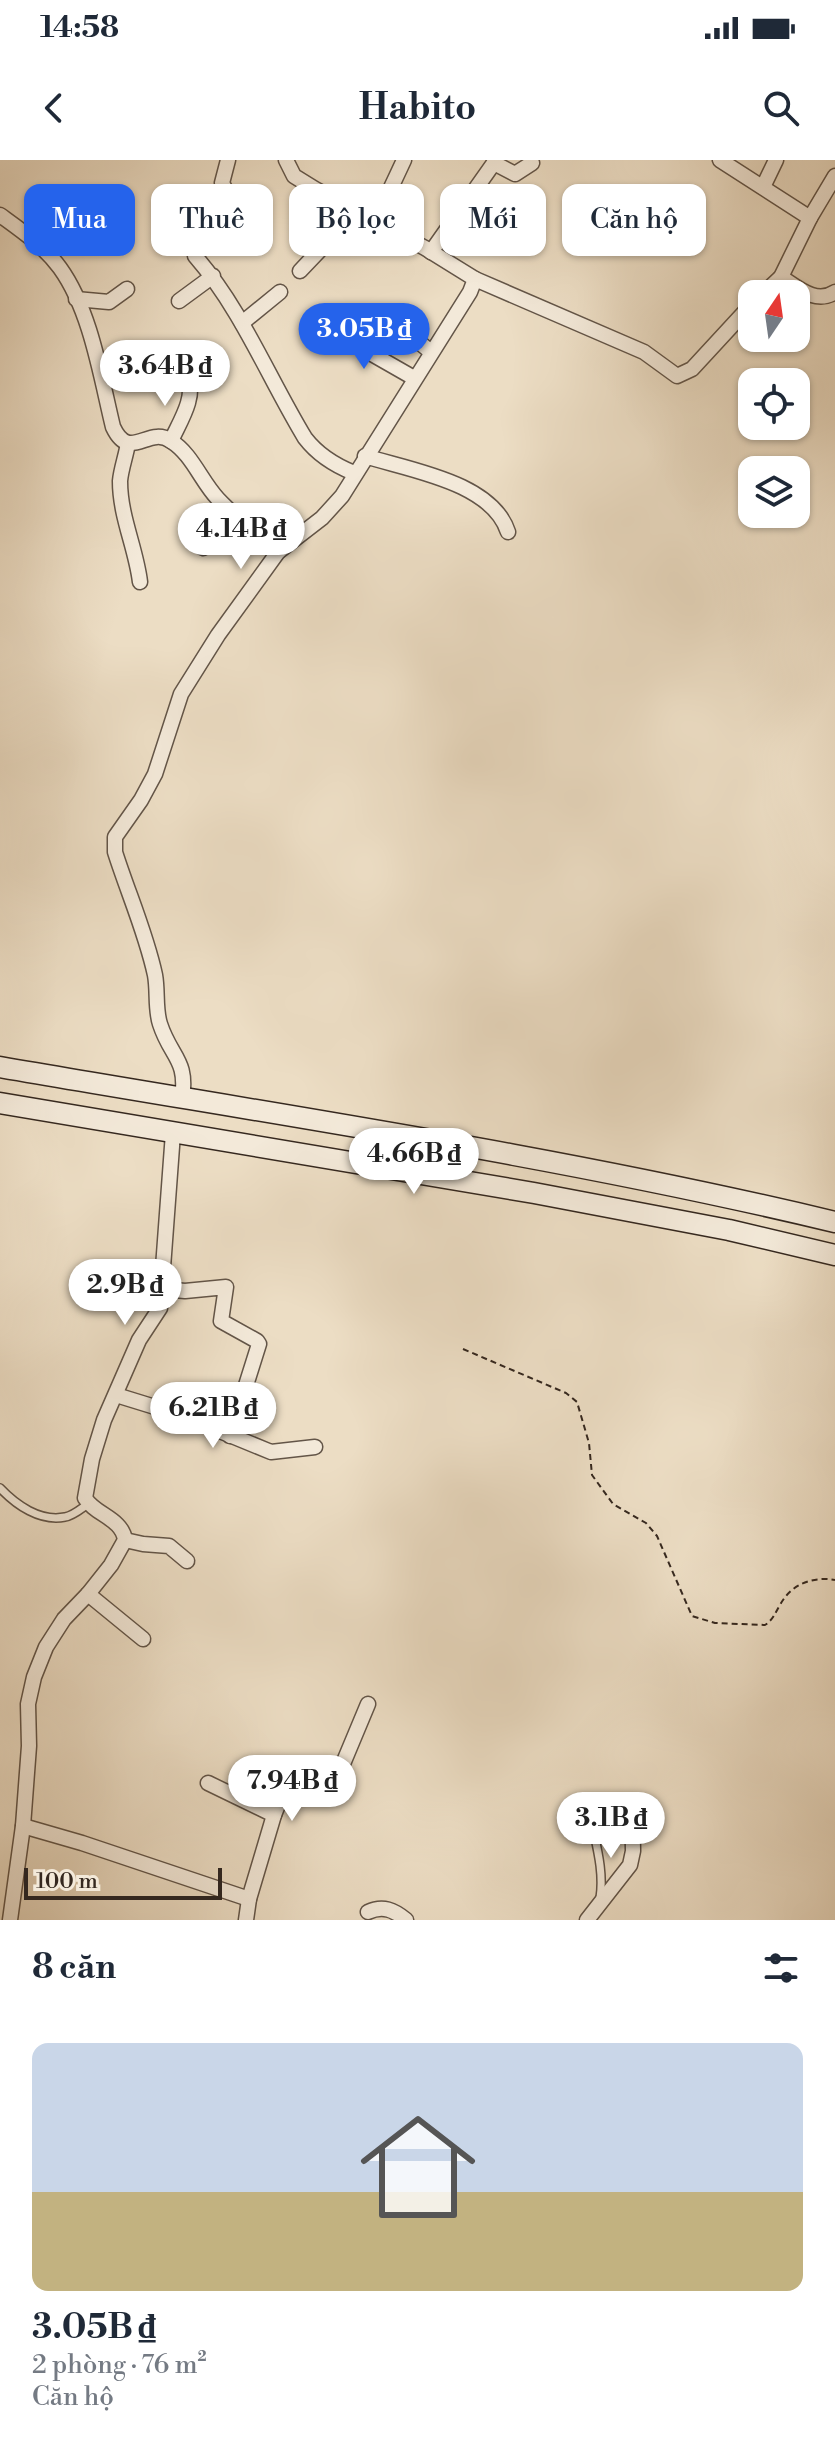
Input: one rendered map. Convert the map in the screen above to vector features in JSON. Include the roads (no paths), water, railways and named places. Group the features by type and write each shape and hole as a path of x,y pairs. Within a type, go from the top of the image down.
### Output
{"main road":[{"path":"0,1067 540,1159 835,1222"},
{"path":"0,1103 534,1193 729,1230 835,1255"}],"street":[{"path":"223,184 228,160"},
{"path":"286,160 294,176 308,184"},
{"path":"393,184 404,160"},
{"path":"720,160 810,218"},
{"path":"763,187 776,160"},
{"path":"431,252 495,162 515,174 532,163"},
{"path":"778,280 835,176"},
{"path":"0,215 33,239 60,267 87,328 118,438 128,443 158,436 171,441 184,452 216,497 278,552"},
{"path":"424,248 475,279 644,352 677,376 692,369 738,319"},
{"path":"195,256 213,276 242,323 305,438 314,450 335,465 354,473"},
{"path":"300,271 314,256"},
{"path":"179,301 213,276"},
{"path":"781,277 816,297 823,298 835,292"},
{"path":"182,1099 185,1078 158,1020 155,977 115,852 115,837 155,774 181,694 218,635 278,552 322,518 342,496 470,292 475,279"},
{"path":"76,299 109,302 127,289"},
{"path":"242,323 280,292"},
{"path":"397,324 431,352"},
{"path":"341,328 365,350 414,378"},
{"path":"171,441 188,403 191,390 188,376"},
{"path":"128,443 120,477 121,491 125,525 137,561 140,582"},
{"path":"365,456 451,481 504,519 508,532"},
{"path":"203,548 240,519"},
{"path":"10,1920 23,1826 29,1746 28,1704 34,1677 46,1647 64,1619 111,1565 125,1540 122,1530 111,1518 88,1504 85,1498 98,1437 139,1340 160,1308 173,1133"},
{"path":"163,1289 185,1291 226,1287 221,1321 259,1344 230,1436"},
{"path":"116,1395 181,1415 271,1452 315,1447"},
{"path":"125,1540 169,1546 187,1561"},
{"path":"88,1594 143,1639"},
{"path":"248,1919 249,1899 274,1815 288,1780 300,1770 340,1771 368,1704"},
{"path":"208,1783 274,1815"},
{"path":"587,1920 630,1865 633,1851 632,1801"},
{"path":"23,1826 249,1899"},
{"path":"368,1912 384,1908 406,1920"}],"lane":[{"path":"0,1488 18,1505 44,1515 65,1517 88,1504"},
{"path":"592,1824 602,1886 599,1904"}]}
